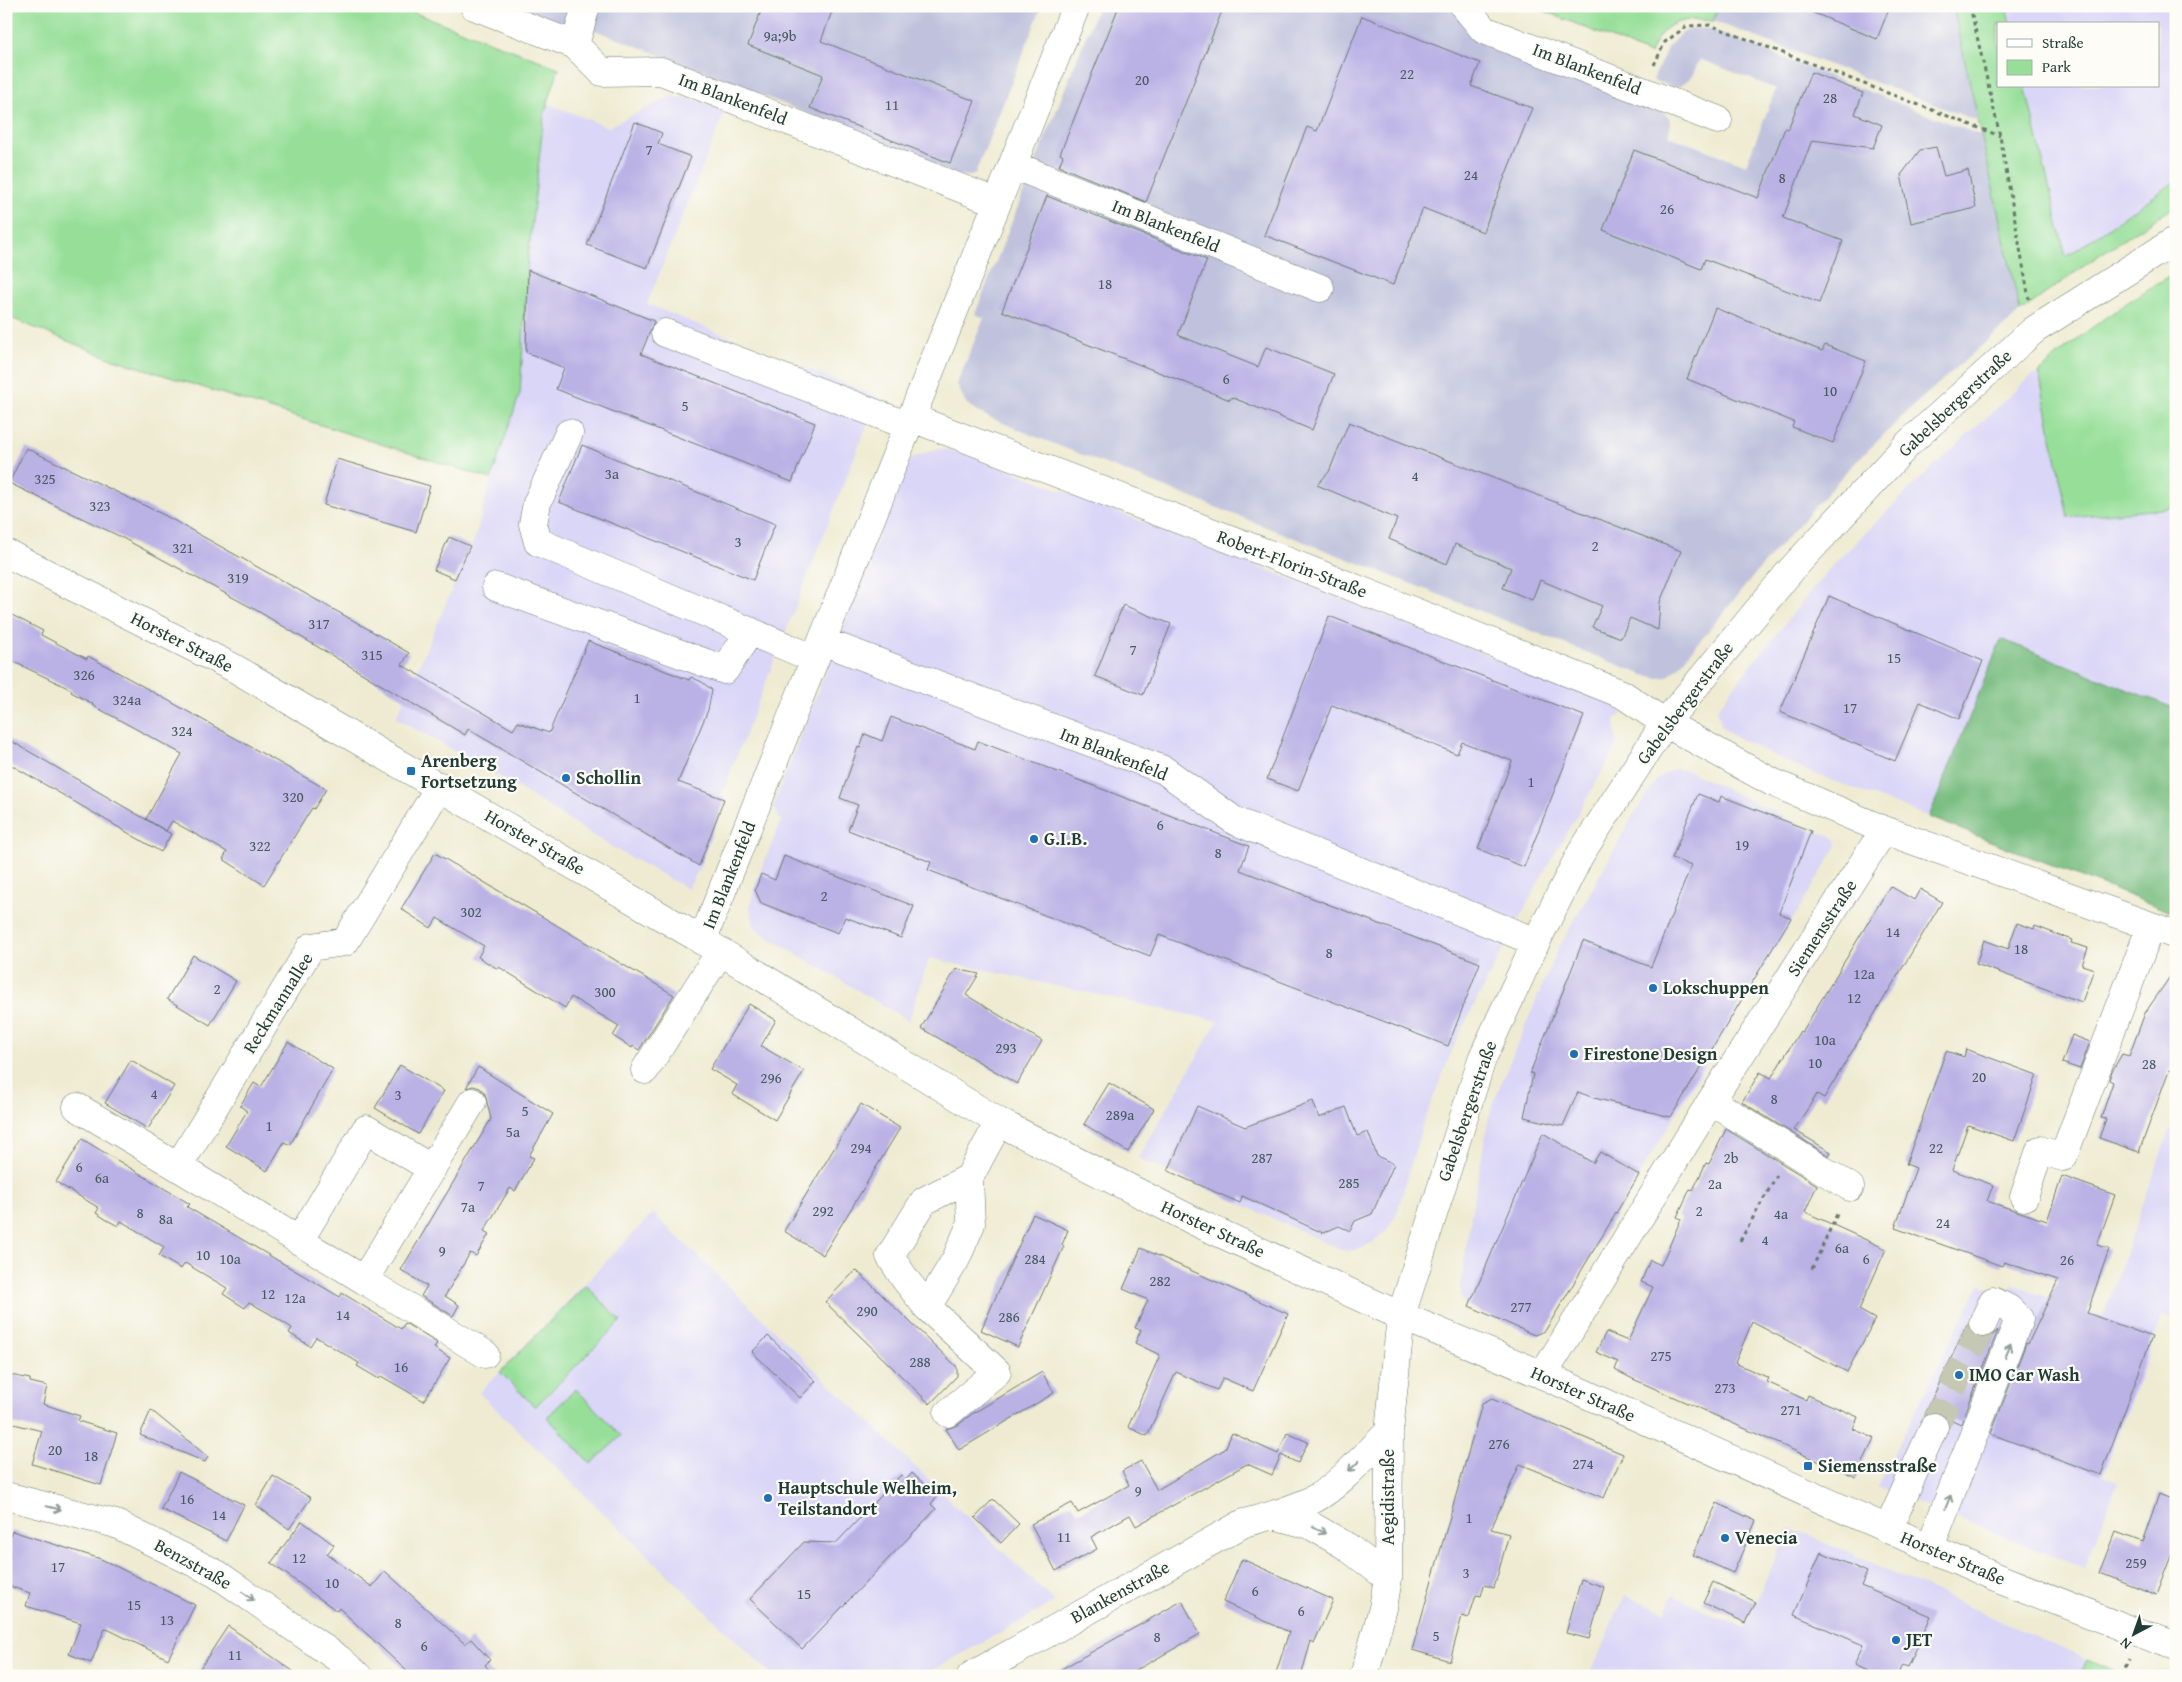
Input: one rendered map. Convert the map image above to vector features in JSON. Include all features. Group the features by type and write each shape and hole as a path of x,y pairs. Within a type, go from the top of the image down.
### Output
{"street":[{"name":"Im Blankenfeld","path":"474,6 575,45 602,72 661,71 996,202"},
{"path":"575,45 586,6"},
{"name":"Im Blankenfeld","path":"645,1070 711,946 818,650 1076,6"},
{"name":"Im Blankenfeld","path":"1464,6 1484,30 1718,120"},
{"name":"Im Blankenfeld","path":"1012,165 1320,288"},
{"name":"Gabelsbergerstraße","path":"1401,1316 1482,1059 1536,942 1581,852 1665,723 1792,569 1896,457 2034,330 2176,240"},
{"name":"Robert-Florin-Straße","path":"665,333 1256,549 1622,694 1665,723"},
{"path":"569,433 537,503 533,524 538,542 750,631 818,650"},
{"name":"Horster Straße","path":"6,553 234,668 440,786 711,946 999,1122 1200,1224 1401,1316 1543,1375 1888,1529 2047,1597 2176,1646"},
{"path":"496,587 724,670 750,631"},
{"name":"Im Blankenfeld","path":"818,650 1164,770 1235,821 1536,942"},
{"path":"1665,723 1772,782 1884,830 2163,931 2063,1157 2040,1150 2024,1197"},
{"name":"Reckmannallee","path":"178,1166 311,946 345,942 440,786"},
{"name":"Siemensstraße","path":"1543,1375 1711,1101 1884,830"},
{"path":"1711,1101 1850,1187"},
{"path":"364,1280 472,1102"},
{"path":"77,1107 178,1166 485,1354"},
{"path":"927,1307 956,1259 971,1224 969,1178 999,1122"},
{"path":"299,1241 366,1129 432,1169"},
{"path":"948,1413 997,1372 927,1307 905,1280 890,1256 924,1201 969,1178"},
{"path":"1930,1547 2019,1319 2009,1309 1992,1301 1983,1323"},
{"name":"Aegidistraße","path":"1364,1676 1383,1608 1388,1578 1389,1432 1401,1316"},
{"path":"1888,1529 1934,1427"},
{"name":"Blankenstraße","path":"970,1676 1244,1523 1272,1515 1315,1498 1349,1471 1389,1432"},
{"name":"Benzstraße","path":"6,1496 116,1524 208,1570 339,1659 358,1676"},
{"path":"1272,1515 1310,1525 1346,1546 1388,1578"}],"path":[{"path":"1970,6 2000,136 2034,330"},
{"path":"1641,90 1665,42 1687,26 1710,25 2000,136"},
{"path":"1740,1241 1790,1150"},
{"path":"1812,1269 1850,1187"}],"shaded area":[{"path":"519,6 1042,6 975,174 971,176 957,175 705,72 571,21 568,26"},
{"path":"1098,6 1443,6 1458,12 1472,38 1662,112 1669,117 1669,136 1746,165 1776,89 1700,59 1692,76 1682,85 1674,87 1653,80 1667,48 1681,33 1693,28 1709,29 1982,136 2020,312 1913,406 1845,473 1765,562 1676,670 1667,677 1659,678 1644,675 1029,434 977,412 965,402 957,384 984,318 975,314"},
{"path":"1719,6 1953,6 1978,121 1713,21"},
{"path":"2006,6 2176,6 2176,181 2066,257 2025,88 2160,88 2160,22 2010,22"},
{"path":"670,97 690,98 725,111 647,304 878,397 721,796 725,798 700,867 688,889 608,845 506,780 396,718 476,535 491,479 520,393 528,257 544,115 548,104 608,127"},
{"path":"2039,373 2068,517 2176,508 2176,709 2001,640 1929,817 1804,770 1732,735 1722,727 1717,710 1828,570 1919,480 2030,377"},
{"path":"934,449 950,450 970,455 1598,698 1613,705 1622,714 1615,719 1617,746 1544,872 1457,1038 1422,1126 1397,1213 1386,1232 1361,1249 1345,1251 1138,1158 1218,1021 929,958 909,1021 760,932 754,926 750,907 756,882 781,821 773,806 906,466 911,459"},
{"path":"1676,769 1689,771 1811,830 1831,836 1836,840 1837,846 1545,1332 1534,1336 1465,1305 1461,1297 1470,1221 1489,1116 1557,951 1632,818 1657,780 1664,774"},
{"path":"2176,1112 2176,1319 2163,1315 2103,1476 2117,1481 2085,1569 1877,1487 1980,1284 2008,1296 2012,1284 2103,1317"},
{"name":"Hauptschule Welheim, Teilstandort","path":"653,1213 1055,1602 922,1676 773,1676 479,1393"},
{"path":"1789,1527 2087,1659 2080,1676 1589,1676 1625,1595 1666,1612 1673,1595 1745,1629"}],"green space":[{"path":"6,6 397,6 559,68 544,115 528,257 520,393 491,479 107,357 6,316"},
{"path":"1532,6 1719,6 1713,21 1682,21 1667,28 1655,43 1650,54"},
{"path":"1953,6 2006,6 2010,22 1997,22 1997,88 2025,88 2066,257 2176,181 2176,206 2102,253 2020,312"},
{"path":"2176,272 2176,508 2068,517 2039,373 2054,358 2104,318"},
{"path":"2001,639 2176,709 2176,914 1929,817"},
{"path":"586,1285 621,1321 535,1407 500,1372"},
{"path":"576,1389 621,1436 591,1464 547,1417"},
{"path":"2087,1659 2126,1676 2080,1676"}],"building":[{"path":"763,6 834,6 821,41 975,101 950,163 810,108 823,75 748,45"},
{"path":"1119,6 1224,6 1146,202 1059,166 1063,156 1060,154"},
{"path":"1797,6 1890,6 1877,39"},
{"path":"1362,16 1480,63 1471,86 1532,108 1483,232 1423,208 1393,285 1264,235 1307,127 1317,131"},
{"path":"1811,72 1863,93 1855,114 1882,125 1873,148 1812,140 1783,218 1843,241 1819,303 1705,259 1701,269 1603,230 1634,150 1758,198 1785,128 1788,129"},
{"path":"635,122 662,133 658,144 691,157 647,268 587,245"},
{"path":"1936,147 1944,176 1968,170 1976,208 1911,223 1901,175 1920,150"},
{"path":"1047,196 1207,260 1178,335 1258,367 1266,347 1334,374 1312,430 1231,397 1230,400 1002,311"},
{"path":"528,270 654,321 641,354 815,423 792,482 556,389 564,368 526,352"},
{"path":"1715,308 1822,351 1825,345 1866,361 1833,443 1792,427 1794,422 1687,379"},
{"path":"1349,422 1681,551 1660,602 1658,630 1630,618 1621,638 1592,627 1602,606 1540,580 1532,600 1503,588 1511,568 1455,544 1447,564 1389,539 1397,519 1317,485 1329,472"},
{"path":"582,445 775,524 753,580 559,502"},
{"path":"26,448 166,516 356,622 409,653 402,665 513,730 518,722 549,733 588,641 689,680 691,677 702,682 712,690 708,710 678,782 724,799 699,866 468,729 465,735 256,610 119,536 9,483"},
{"path":"337,459 430,486 416,532 324,505"},
{"path":"449,537 470,546 455,579 434,570"},
{"path":"1829,596 1983,661 1959,719 1920,702 1895,761 1780,712"},
{"path":"1123,605 1171,624 1143,695 1095,676"},
{"path":"6,612 43,631 41,635 87,659 88,656 326,789 264,885 223,859 227,852 172,821 166,831 146,819 182,754 92,705 71,692 72,690 6,658"},
{"path":"1329,616 1584,716 1524,867 1478,849 1512,761 1462,742 1457,754 1332,705 1298,791 1267,779"},
{"name":"G.I.B.","path":"891,717 975,749 978,741 1249,846 1240,870 1480,963 1448,1046 1159,935 1150,956 928,870 931,862 848,830 858,805 840,798 858,747 860,748 865,734 882,741"},
{"path":"6,738 171,834 161,852 6,762"},
{"path":"1698,794 1719,802 1721,796 1811,831 1779,913 1791,918 1671,1117 1594,1098 1578,1092 1563,1126 1524,1117 1533,1074 1530,1073 1583,941 1651,967 1691,866 1672,858"},
{"path":"435,853 674,995 639,1050 633,1046 632,1048 613,1036 619,1026 571,997 565,1008 499,967 498,969 478,957 484,946 437,918 431,928 401,909"},
{"path":"784,856 914,906 901,938 845,917 838,933 761,903 755,890 761,874 775,880"},
{"path":"1890,886 1914,900 1920,889 1942,902 1824,1098 1817,1094 1794,1130 1831,1152 1829,1156 1742,1102 1760,1072 1771,1078 1800,1031 1802,1032"},
{"path":"2017,923 2034,929 2035,926 2072,940 2071,943 2088,948 2082,965 2094,969 2082,1002 1976,964 1984,940 2008,949"},
{"path":"193,955 236,981 210,1025 167,999"},
{"path":"2176,968 2176,1057 2171,1071 2169,1070 2139,1152 2099,1138 2106,1119 2101,1118 2113,1082 2109,1080 2112,1071 2122,1054 2129,1056 2145,1013"},
{"path":"956,969 979,974 966,995 1042,1041 1017,1084 921,1028"},
{"path":"749,1004 776,1020 761,1046 804,1071 775,1120 732,1094 737,1085 710,1069"},
{"path":"2072,1035 2090,1042 2080,1069 2062,1063"},
{"path":"288,1042 333,1069 290,1145 284,1142 267,1171 226,1146 247,1111 240,1106 254,1083 261,1087"},
{"path":"1966,1049 2037,1075 2014,1141 1968,1125 1952,1170 1993,1185 1987,1201 2047,1221 2062,1176 2115,1195 2097,1245 2109,1249 2087,1313 2152,1337 2101,1475 1991,1434 2026,1343 2028,1344 2058,1280 2004,1262 2002,1266 1895,1228 1916,1168 1906,1164 1946,1051 1964,1057"},
{"path":"131,1060 174,1086 148,1129 105,1103"},
{"path":"400,1065 444,1091 418,1134 375,1108"},
{"path":"478,1067 553,1114 529,1156 534,1158 515,1191 510,1188 484,1231 489,1234 476,1256 470,1253 445,1296 459,1305 453,1316 421,1296 427,1286 401,1270 491,1119 485,1094 480,1088 473,1086 466,1088"},
{"path":"1109,1083 1154,1109 1128,1152 1084,1124"},
{"path":"1313,1101 1319,1118 1346,1107 1357,1136 1368,1132 1377,1156 1394,1164 1372,1214 1355,1221 1350,1231 1339,1226 1323,1233 1242,1196 1240,1203 1168,1171 1197,1106 1245,1127"},
{"path":"861,1104 900,1128 823,1255 784,1231"},
{"path":"1726,1129 1817,1185 1805,1212 1886,1249 1859,1310 1875,1319 1847,1372 1752,1322 1735,1363 1769,1378 1767,1382 1806,1400 1808,1395 1858,1417 1853,1429 1874,1438 1856,1478 1633,1379 1615,1370 1618,1362 1596,1352 1606,1332 1628,1341 1653,1287 1641,1282 1650,1260 1661,1265 1681,1219 1677,1217 1690,1189 1693,1190 1706,1163 1709,1164"},
{"path":"1543,1133 1593,1163 1600,1152 1639,1175 1545,1331 1534,1335 1469,1306"},
{"path":"82,1139 190,1204 187,1207 340,1297 342,1293 401,1329 405,1323 437,1343 434,1348 450,1358 424,1401 381,1376 379,1379 357,1366 359,1363 316,1337 310,1346 289,1333 292,1328 270,1314 249,1302 245,1308 223,1294 227,1288 185,1263 181,1269 159,1256 164,1247 121,1221 118,1226 96,1213 99,1208 56,1182"},
{"path":"1033,1214 1068,1230 1062,1245 1064,1246 1018,1347 981,1330"},
{"path":"1141,1248 1288,1314 1253,1391 1223,1378 1217,1390 1176,1372 1147,1436 1128,1427 1160,1355 1135,1343 1141,1330 1135,1328 1148,1300 1123,1289"},
{"path":"856,1270 957,1367 957,1376 930,1404 825,1302"},
{"name":"IMO Car Wash","path":"1967,1324 1971,1332 1977,1337 1985,1338 1992,1336 1998,1330 1961,1424 1952,1420 1949,1427 1947,1418 1941,1413 1933,1411 1925,1414"},
{"path":"768,1336 816,1381 800,1398 752,1352"},
{"path":"1042,1372 1054,1393 959,1450 946,1429 958,1425 972,1414"},
{"path":"6,1374 30,1379 30,1382 47,1386 43,1404 80,1416 78,1421 117,1433 101,1485 32,1464 42,1431 6,1422"},
{"path":"1492,1399 1623,1454 1604,1498 1520,1464 1491,1529 1509,1534 1494,1588 1484,1585 1481,1596 1476,1595 1469,1618 1462,1616 1450,1661 1412,1650 1482,1404"},
{"path":"151,1410 208,1457 205,1462 140,1435"},
{"path":"1232,1433 1278,1454 1287,1433 1308,1442 1298,1463 1281,1455 1272,1475 1247,1464 1136,1526 1130,1515 1091,1537 1097,1549 1056,1571 1031,1524 1072,1503 1078,1513 1129,1485 1122,1471 1141,1461 1157,1490 1225,1449"},
{"path":"179,1472 244,1505 226,1541 161,1509"},
{"path":"912,1473 937,1496 931,1504 936,1509 802,1649 750,1599 804,1542 836,1543 901,1475 906,1480"},
{"path":"273,1476 311,1498 289,1529 256,1505"},
{"path":"2159,1494 2176,1501 2176,1543 2156,1595 2100,1573 2116,1532 2142,1542"},
{"path":"993,1499 1019,1524 1001,1543 975,1518"},
{"name":"Venecia","path":"1717,1503 1756,1521 1733,1573 1693,1555"},
{"path":"302,1521 334,1545 327,1554 372,1587 385,1571 465,1644 471,1639 490,1660 485,1665 494,1676 412,1676 339,1608 337,1611 271,1563"},
{"path":"12,1531 101,1559 195,1605 168,1659 105,1628 91,1663 69,1654 81,1623 26,1606 30,1593 6,1585 6,1549"},
{"path":"1821,1552 1867,1572 1861,1586 1931,1616 1908,1667 1903,1665 1898,1676 1878,1676 1854,1665 1863,1645 1794,1615"},
{"path":"1242,1559 1333,1600 1314,1643 1311,1641 1301,1676 1275,1676 1289,1632 1223,1602"},
{"path":"1581,1579 1604,1587 1589,1639 1566,1633"},
{"path":"1713,1582 1756,1602 1746,1623 1703,1603"},
{"path":"1182,1601 1200,1634 1126,1676 1049,1676"},
{"path":"228,1626 263,1650 300,1676 195,1676"}],"tunnel":[{"path":"1934,1427 1983,1323"}],"place":[{"name":"Arenberg Fortsetzung","path":"411,771"},
{"name":"Schollin","path":"566,778"},
{"name":"G.I.B.","path":"1034,839"},
{"name":"Lokschuppen","path":"1653,988"},
{"name":"Firestone Design","path":"1574,1054"},
{"name":"IMO Car Wash","path":"1959,1375"},
{"name":"Siemensstraße","path":"1808,1466"},
{"name":"Hauptschule Welheim, Teilstandort","path":"768,1498"},
{"name":"Venecia","path":"1725,1538"},
{"name":"JET","path":"1896,1640"}]}
